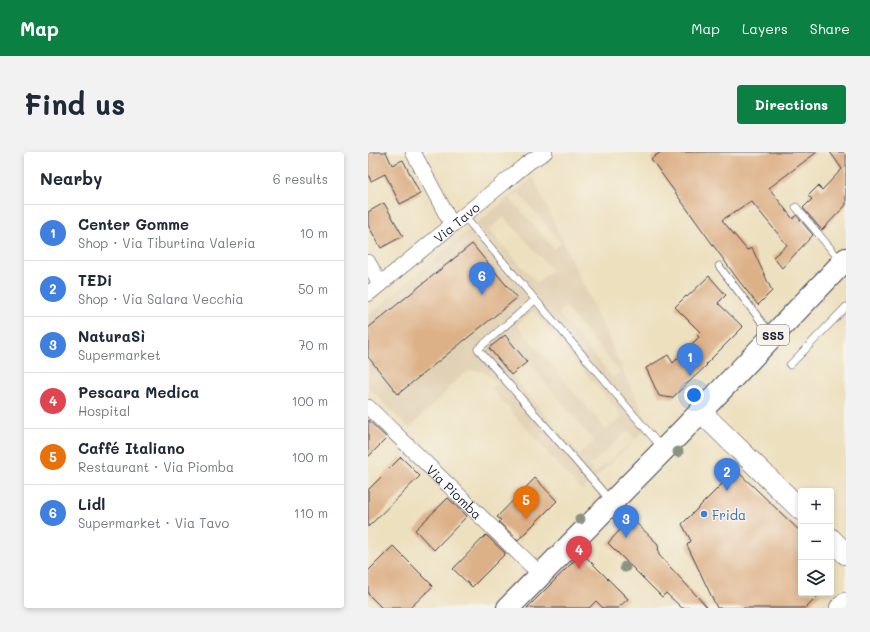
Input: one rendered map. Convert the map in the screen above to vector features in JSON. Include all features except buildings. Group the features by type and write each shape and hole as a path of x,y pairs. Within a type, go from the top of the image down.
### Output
{"main road":[{"name":"SS5","path":"508,608 701,412 845,262"}],"street":[{"path":"413,152 458,220"},
{"name":"Via Tavo","path":"368,294 458,220 526,157 545,152"},
{"path":"368,262 380,284"},
{"name":"Via Piomba","path":"368,406 541,575"},
{"path":"701,412 798,507"},
{"path":"834,542 846,554"},
{"path":"840,608 846,603"}],"lane":[{"path":"796,207 835,254 845,262"},
{"path":"458,220 535,300 663,450"},
{"path":"719,266 764,325 775,334"},
{"path":"535,300 478,348 612,502"},
{"path":"790,365 846,307"}],"shaded area":[{"path":"533,177 649,426 582,491 500,399 492,388 497,384 485,372 470,371 463,374 409,429 368,387 368,357 516,297 472,244 368,328 368,316","holes":["519,193 561,243 554,249 511,199","504,217 552,270 537,283 489,230","565,307 620,372 613,378 558,313","533,311 622,416 606,430 517,325","505,335 594,441 579,454 489,348","628,431 635,439 595,473 589,466"]}],"place":[{"name":"Lidl","path":"482,295"},
{"name":"Center Gomme","path":"690,376"},
{"name":"TEDi","path":"727,491"},
{"name":"Frida","path":"704,514"},
{"name":"Caffé Italiano","path":"526,519"},
{"name":"NaturaSì","path":"626,538"},
{"name":"Pescara Medica","path":"579,569"}]}
